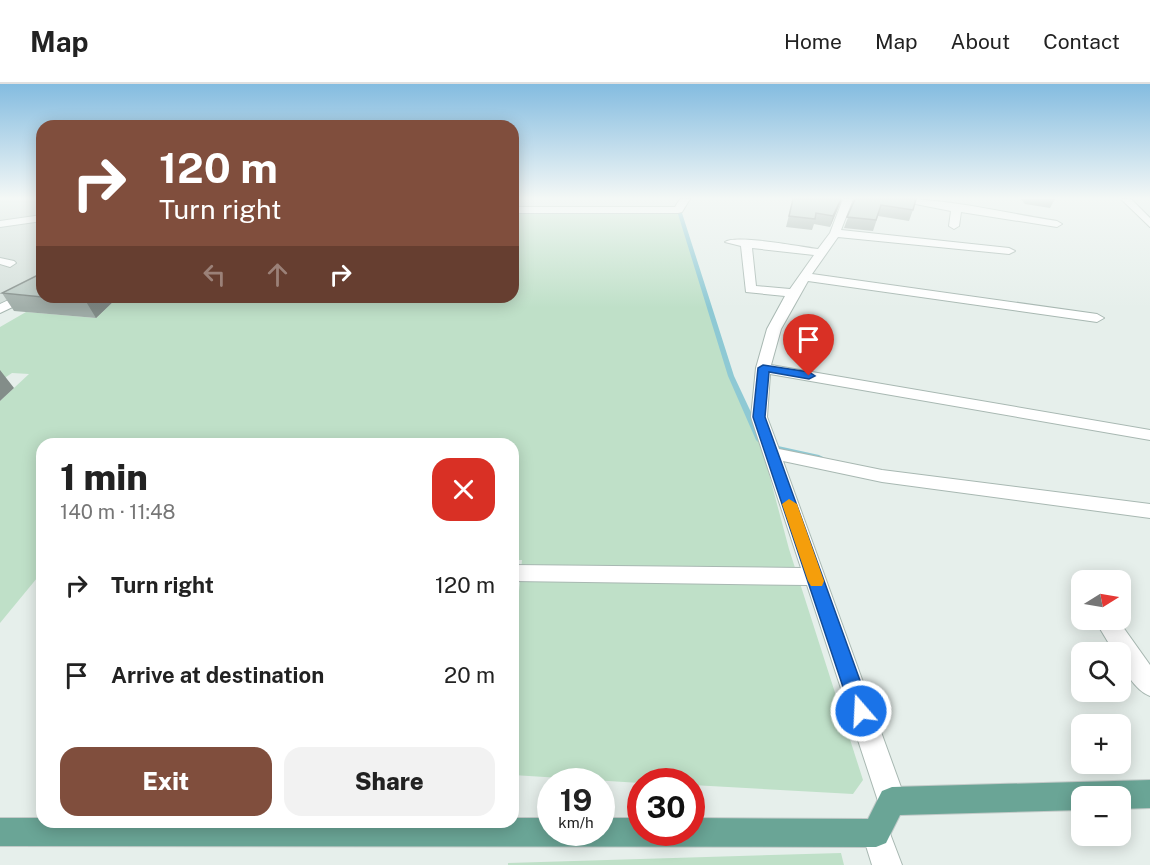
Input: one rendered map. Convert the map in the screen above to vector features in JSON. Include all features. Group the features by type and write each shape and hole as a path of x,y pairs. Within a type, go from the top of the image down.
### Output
{"main road":[{"path":"0,832 876,833 892,801 1150,794"}],"street":[{"path":"833,235 793,293 774,329 763,368 759,417 892,801"},
{"path":"867,235 1009,251"},
{"path":"731,242 822,253"},
{"path":"746,243 750,288 793,293"},
{"path":"806,277 1097,318"},
{"path":"0,309 36,291"},
{"path":"763,368 1150,435"},
{"path":"771,453 882,476 1150,511"},
{"path":"519,573 815,577"},
{"path":"1112,630 1150,685"},
{"path":"876,833 887,865"}],"shaded area":[{"path":"0,235 36,235 36,284 0,303"}],"green space":[{"path":"519,235 687,235 731,376 761,444 789,549 863,780 853,794 705,786 705,768 627,768 627,782 615,781 615,768 537,768 537,777 519,775 519,591 522,560 519,560 519,438 36,438 36,579 0,623 0,401 29,374 12,373 0,381 0,327 26,312 96,318 112,303 519,303"},
{"path":"841,853 844,865 508,865 508,863"}],"building":[{"path":"36,276 36,296 2,293"}],"waterway":[{"path":"687,235 731,376 760,440"},
{"path":"778,448 819,457"}],"slow traffic":[{"path":"789,504 816,581"}],"route":[{"path":"809,376 763,368 759,417 861,711"}]}
